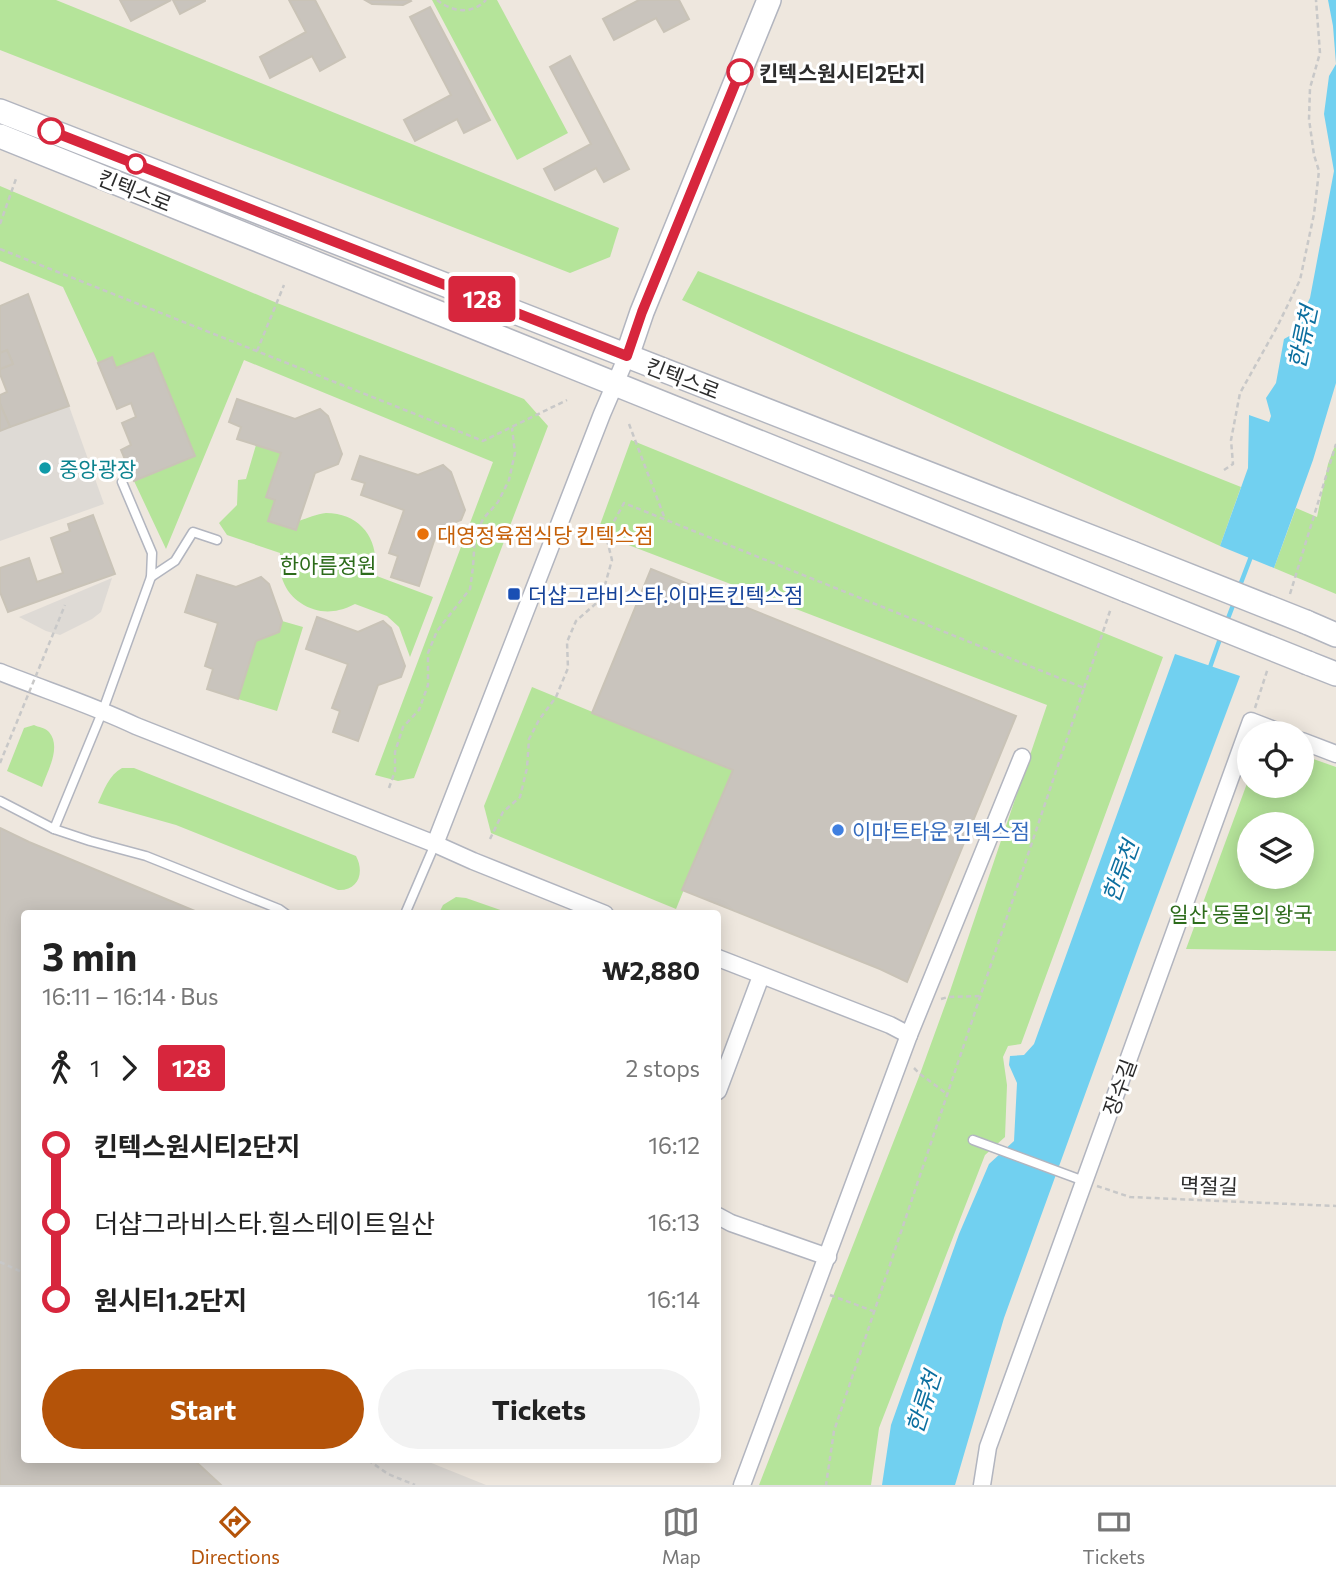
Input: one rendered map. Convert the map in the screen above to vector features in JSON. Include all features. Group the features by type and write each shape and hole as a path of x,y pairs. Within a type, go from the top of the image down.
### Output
{"main road":[{"path":"627,356 642,312 769,0"},
{"name":"킨텍스로","path":"0,111 1336,635"},
{"name":"킨텍스로","path":"0,136 1336,674"}],"street":[{"path":"435,844 627,356"},
{"path":"0,672 103,710 149,731 595,910"},
{"path":"1314,746 1336,754"},
{"path":"742,1485 909,1035 1022,757"},
{"name":"장수길","path":"982,1485 988,1447 1237,760"},
{"path":"721,959 890,1025 909,1035"},
{"path":"721,1083 761,976"},
{"path":"721,1218 828,1257"}],"lane":[{"path":"54,829 103,710 152,577 152,553 122,482"},
{"path":"152,577 175,561 194,532 216,540"},
{"path":"0,801 54,829 146,856 280,910"},
{"path":"407,910 435,844"},
{"path":"973,1140 1084,1181"}],"path":[{"path":"437,0 454,10 469,10 481,6 486,0"},
{"path":"1224,470 1233,464 1231,440 1240,393 1300,280 1314,214 1319,171 1309,119 1310,88 1320,53 1316,0"},
{"path":"0,224 17,176"},
{"path":"0,249 483,441 567,400"},
{"path":"257,351 284,285"},
{"path":"629,425 665,519"},
{"path":"389,788 395,771 395,752 402,727 419,710 428,685 428,653 437,631 470,589 475,536 509,480 515,453 512,428"},
{"path":"1288,603 1336,444"},
{"path":"491,839 503,813 520,797 530,738 556,697 568,668 567,642 576,621 601,599 612,560 606,537 624,503 1084,688"},
{"path":"0,763 65,605"},
{"path":"826,1485 834,1432 1111,608"},
{"path":"1251,721 1268,668"},
{"path":"941,999 980,996"},
{"path":"915,1068 947,1094"},
{"name":"멱절길","path":"1084,1181 1130,1198 1336,1206"},
{"path":"0,1262 21,1272"},
{"path":"827,1293 874,1311"},
{"path":"372,1463 388,1474 415,1485"}],"green space":[{"path":"0,0 56,0 619,228 610,257 570,273 0,50"},
{"path":"432,0 497,0 568,133 517,160"},
{"path":"0,186 277,303 524,399 548,426 414,778 398,781 375,775 493,462 244,360 166,549 134,481 194,456 153,353 116,368 112,357 98,363 63,287 0,261"},
{"path":"698,271 1241,487 1220,546 682,300"},
{"path":"631,440 1163,657 1021,1044 1008,1046 1003,1057 1007,1085 1005,1137 985,1155 879,1428 871,1485 759,1485 920,1074 1047,705 597,533"},
{"path":"1336,443 1336,594 1274,568 1296,508 1317,517 1328,464"},
{"name":"한아름정원","path":"256,445 281,453 266,497 275,500 268,521 296,530 299,521 319,514 339,514 350,518 359,524 371,541 375,551 374,575 433,597 410,657 399,627 387,616 355,604 331,611 306,606 292,596 283,581 280,553 227,535 219,523 237,505 238,480 246,479"},
{"path":"282,621 303,627 277,711 238,699 256,641 279,632"},
{"path":"532,687 733,770 676,909 491,833 484,806"},
{"path":"34,725 48,731 54,745 52,760 42,787 7,771 24,728"},
{"name":"일산 동물의 왕국","path":"1314,759 1336,767 1336,951 1186,949 1242,798 1314,798"},
{"path":"122,768 134,768 356,856 360,869 358,880 351,888 338,890 176,825 98,803 110,779"},
{"path":"456,897 500,910 440,910 443,905"}],"shaded area":[{"name":"중앙광장","path":"69,406 104,504 0,541 0,431"},
{"path":"112,578 101,612 60,635 19,617"},
{"path":"197,1463 431,1463 486,1485 221,1485"}],"water":[{"path":"1328,0 1336,0 1336,64 1333,26"},
{"path":"1336,64 1336,383 1313,460 1274,568 1220,546 1248,468 1249,415 1269,422 1271,416 1266,398 1276,383 1284,339 1293,334 1310,298 1334,171 1324,114 1329,76"},
{"path":"1175,654 1240,676 1004,1318 955,1485 882,1485 891,1425 959,1234 989,1164 1014,1141 1017,1083 1009,1065 1010,1056 1024,1055 1034,1044"}],"building":[{"path":"120,0 171,0 131,21"},
{"path":"173,0 205,0 205,1 180,14"},
{"path":"289,0 315,0 345,57 320,71 312,56 270,78 260,57 306,32"},
{"path":"365,0 411,1 403,5 372,4"},
{"path":"639,0 679,0 689,19 664,32 656,18 614,40 603,19"},
{"path":"430,7 490,120 464,133 457,119 415,141 404,120 451,95 410,17"},
{"path":"570,56 629,169 604,182 596,168 555,190 544,169 591,144 550,67"},
{"path":"28,294 69,406 10,427 0,404 0,395 7,392 0,369 13,364 7,350 0,353 0,306"},
{"path":"7,350 13,364 0,369 0,353"},
{"path":"153,353 195,456 134,481 121,450 131,445 122,423 136,417 131,403 117,409 98,363 112,357 116,368"},
{"path":"237,399 295,419 320,409 328,416 342,454 338,464 315,473 296,530 268,521 275,500 266,497 281,453 237,439 241,427 229,422"},
{"path":"0,404 10,427 0,431"},
{"path":"360,456 418,475 443,465 451,472 465,510 461,520 438,529 419,586 391,577 398,556 389,553 404,510 361,495 365,483 352,479"},
{"path":"93,515 115,574 8,612 0,592 0,568 29,558 37,582 63,573 51,538 70,531 68,524"},
{"name":"이마트타운 킨텍스점","path":"651,569 1016,716 907,982 682,890 733,770 592,713"},
{"path":"197,575 236,587 261,577 269,584 282,621 279,632 256,641 238,699 207,689 213,669 205,666 218,623 185,612"},
{"path":"317,617 358,632 383,621 391,628 405,666 401,677 378,685 358,741 333,732 340,711 332,708 348,664 306,649"},
{"path":"0,828 192,910 21,910 21,1463 197,1463 221,1485 0,1485"}],"waterway":[{"name":"한류천","path":"1239,588 1252,554"},
{"name":"한류천","path":"1227,621 1235,600"},
{"name":"한류천","path":"1209,670 1221,636"}],"bus line":[{"name":"128","path":"51,131 627,356 642,312 740,72"}],"place":[{"name":"킨텍스원시티2단지","path":"740,72"},
{"name":"중앙광장","path":"45,468"},
{"name":"대영정육점식당 킨텍스점","path":"423,534"},
{"name":"더샵그라비스타.이마트킨텍스점","path":"514,594"},
{"name":"이마트타운 킨텍스점","path":"838,830"}]}
